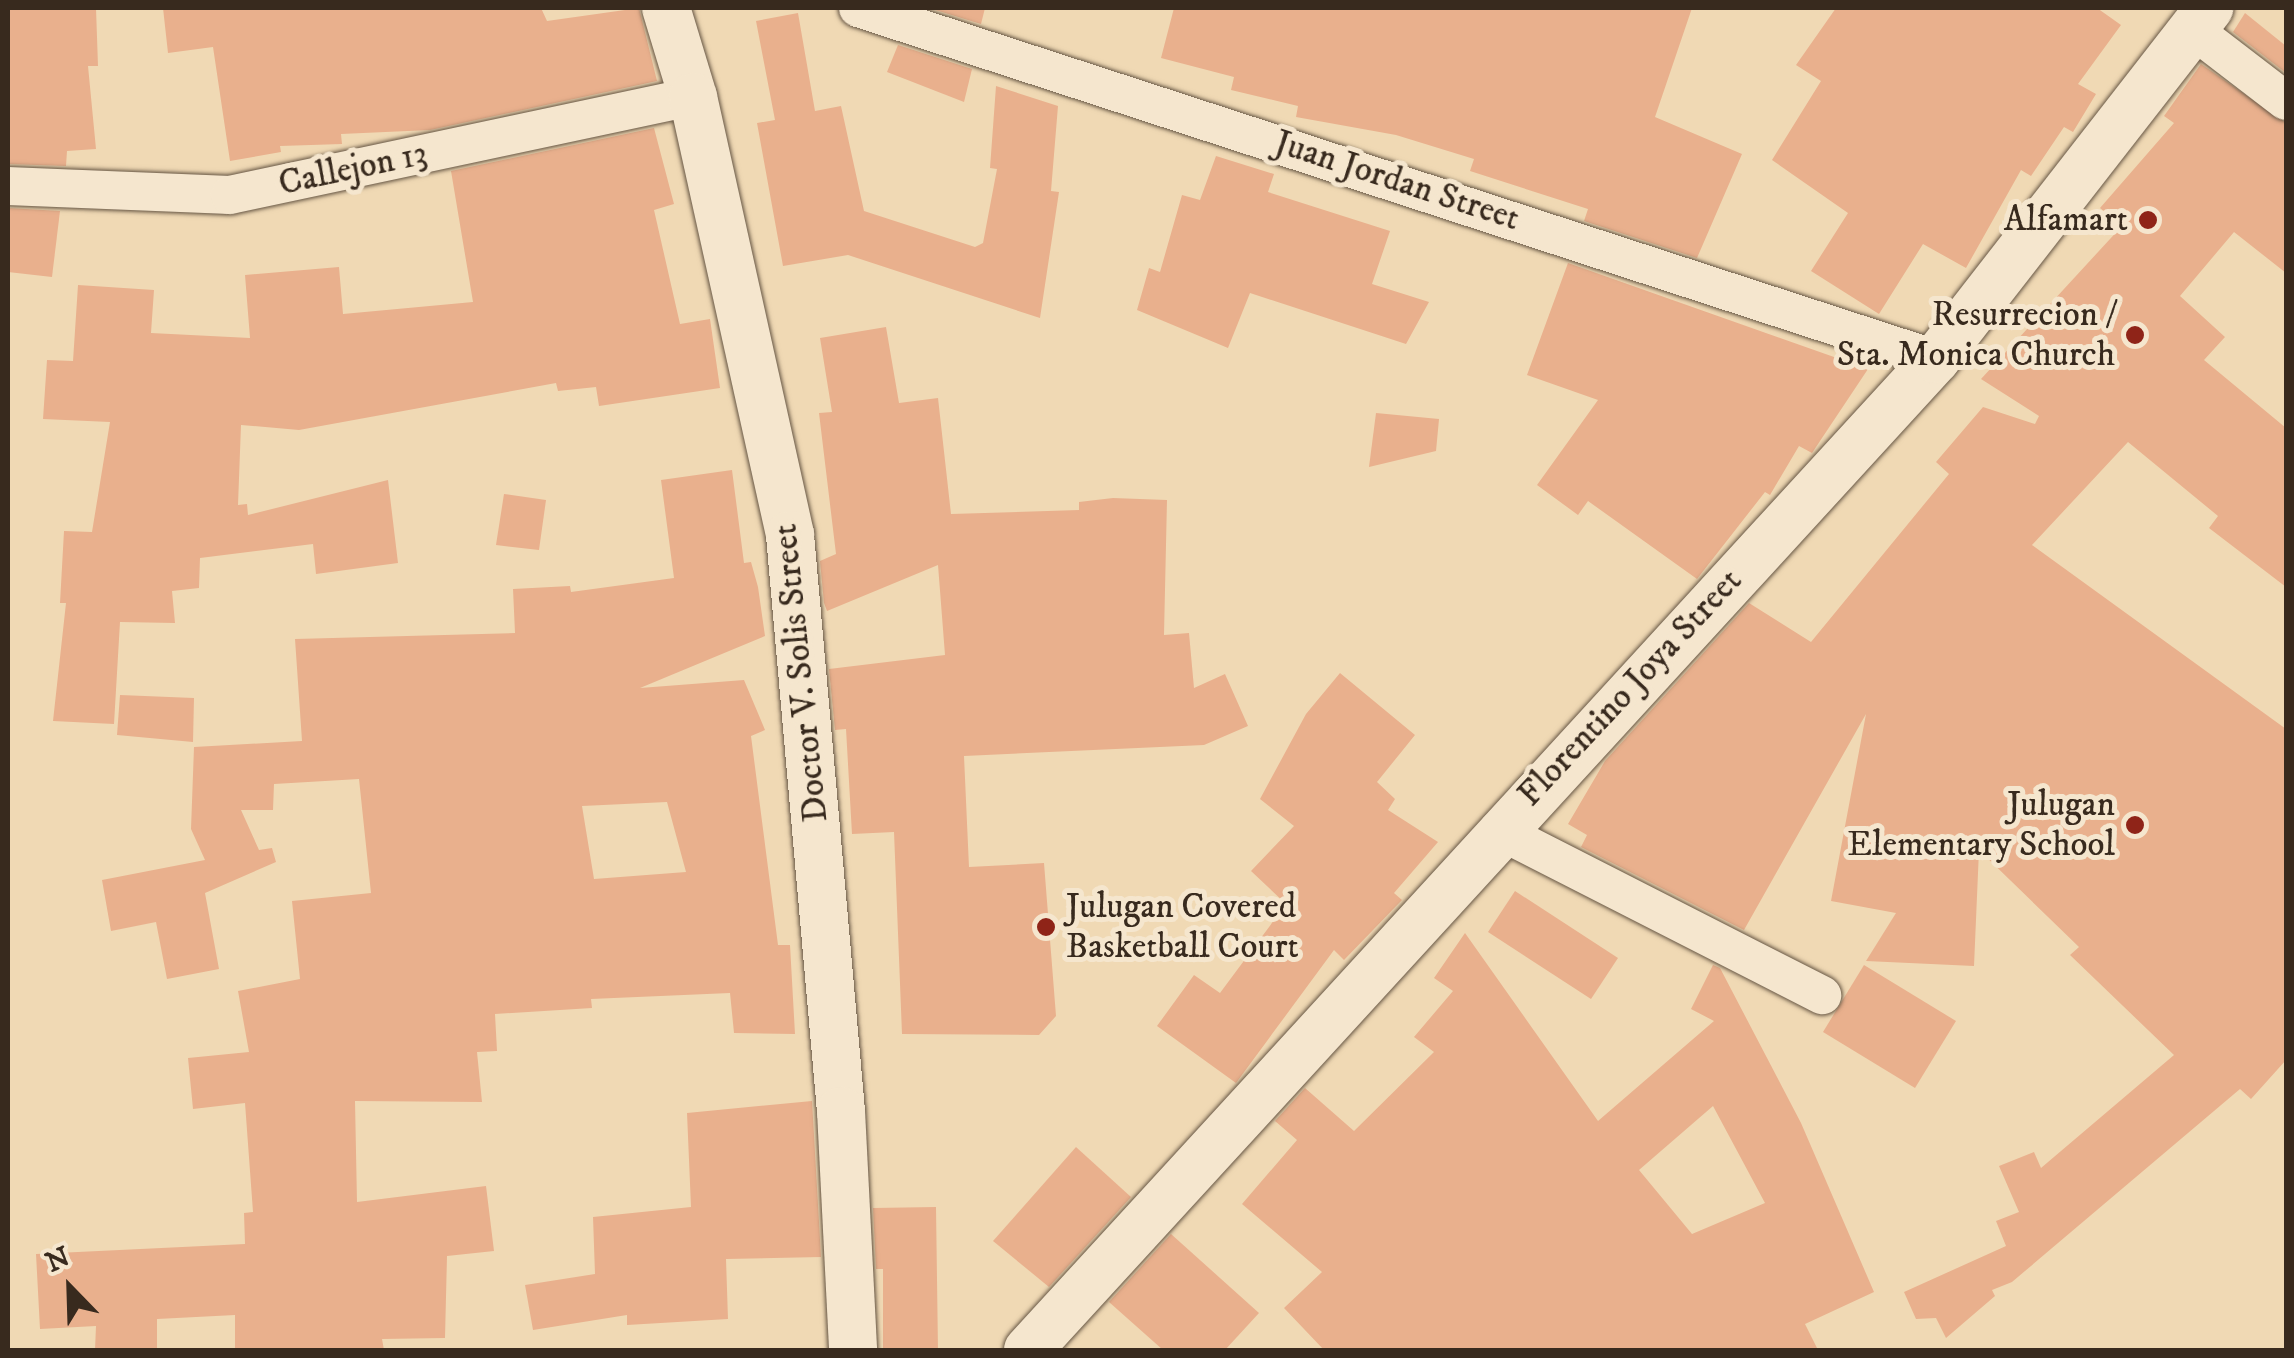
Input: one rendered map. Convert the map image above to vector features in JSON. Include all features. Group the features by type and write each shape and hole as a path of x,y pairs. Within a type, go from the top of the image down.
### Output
{"street":[{"name":"Doctor V. Solis Street","path":"666,8 693,97 790,535 841,1110 853,1350"},
{"name":"Juan Jordan Street","path":"858,8 1936,359"},
{"name":"Florentino Joya Street","path":"1028,1350 1498,830 1936,359 2201,18"},
{"path":"2201,18 2286,101"},
{"name":"Callejon 13","path":"8,186 230,195 693,97"},
{"path":"1498,830 1822,995"}],"building":[{"path":"8,8 96,8 98,66 88,66 96,149 67,151 66,166 8,164"},
{"path":"163,8 541,8 547,21 639,8 657,81 430,130 341,134 342,144 280,146 281,152 230,161 213,47 168,53"},
{"path":"929,8 985,8 981,24"},
{"path":"1174,8 1692,8 1655,117 1742,154 1697,258 1584,221 1588,209 1470,171 1474,159 1396,135 1296,117 1298,106 1231,90 1234,77 1161,58"},
{"path":"1836,8 2097,8 2121,25 2078,84 2096,94 2073,132 2064,127 2031,176 2021,170 1966,268 1923,244 1879,314 1811,271 1848,213 1772,160 1821,81 1796,65"},
{"path":"798,13 815,111 841,106 864,211 975,247 983,243 997,169 990,168 996,86 1058,106 1051,191 1059,192 1040,318 848,255 783,266 757,123 775,120 756,21"},
{"path":"2245,13 2286,46 2286,73 2233,32"},
{"path":"898,45 972,69 964,102 887,72"},
{"path":"2201,64 2286,123 2286,273 2234,232 2180,296 2225,337 2204,360 2286,428 2286,587 2209,528 2218,516 2128,442 2032,545 2286,729 2286,1060 2251,1099 2240,1089 2012,1282 1992,1290 1995,1296 1946,1338 1936,1318 1916,1319 1904,1292 2006,1246 1996,1221 2019,1212 1999,1166 2034,1152 2041,1168 2174,1055 2070,955 2079,947 1979,850 1974,966 1866,961 1896,913 1831,901 1866,714 1744,930 1581,847 1587,835 1568,824 1605,761 1749,603 1811,642 1949,474 1936,462 1983,407 2035,424 2039,416 1981,379 2122,226 2100,208 2174,123 2164,116"},
{"path":"654,128 674,204 654,210 680,324 710,319 720,388 599,406 596,387 558,391 556,383 299,430 241,425 238,505 247,504 248,515 388,480 398,563 316,574 313,544 200,558 199,588 172,591 175,623 120,622 114,724 53,721 66,603 60,603 64,531 92,532 110,422 43,419 47,360 73,361 78,285 154,290 151,333 250,338 245,275 339,267 343,314 473,302 451,171"},
{"path":"1216,156 1274,174 1268,192 1390,231 1372,284 1429,302 1406,344 1250,293 1228,348 1137,310 1149,268 1160,272 1182,195 1200,200"},
{"path":"8,208 60,211 52,277 8,272"},
{"path":"1568,263 1868,369 1812,453 1799,446 1770,495 1765,492 1697,579 1588,501 1578,515 1537,485 1598,400 1527,375"},
{"path":"886,327 899,403 938,398 951,514 1079,510 1079,502 1113,498 1167,500 1164,635 1189,633 1194,688 1225,674 1248,726 1204,745 964,756 969,867 1044,863 1056,1016 1039,1035 902,1034 894,832 852,834 846,729 835,730 829,669 945,655 938,565 827,611 824,603 820,561 836,554 819,413 832,412 820,338"},
{"path":"1376,413 1439,419 1436,451 1369,467"},
{"path":"732,470 744,563 751,562 765,636 640,688 744,680 765,730 751,736 778,945 790,945 795,1034 734,1033 730,993 591,999 592,1008 495,1014 497,1051 477,1052 482,1102 355,1101 357,1202 486,1186 494,1251 447,1256 445,1338 382,1339 384,1350 235,1350 235,1315 157,1319 157,1350 95,1350 96,1326 40,1329 36,1254 245,1244 244,1213 253,1212 245,1103 193,1109 188,1058 249,1052 238,991 300,979 292,901 371,893 359,779 274,784 273,810 241,810 259,850 272,848 276,862 205,893 219,969 167,979 156,922 111,931 102,880 205,860 191,829 194,747 302,741 295,639 515,633 513,589 570,586 571,592 674,578 661,480","holes":["667,802 686,872 594,879 582,806"]},
{"path":"504,494 546,500 539,550 496,545"},
{"path":"1340,673 1415,735 1377,782 1395,799 1388,810 1438,842 1394,893 1402,900 1344,960 1334,950 1236,1083 1157,1026 1194,975 1220,993 1286,904 1251,871 1294,826 1260,799 1306,714"},
{"path":"120,695 194,698 193,742 117,735"},
{"path":"1515,891 1618,958 1591,999 1488,932"},
{"path":"1465,933 1598,1121 1714,1021 1691,1009 1713,965 1720,968 1801,1123 1874,1292 1805,1324 1818,1350 1324,1350 1284,1308 1322,1272 1242,1204 1297,1140 1275,1121 1305,1088 1354,1131 1434,1052 1414,1037 1453,991 1434,978","holes":["1713,1106 1765,1203 1692,1234 1639,1170"]},
{"path":"1864,965 1956,1021 1915,1088 1823,1032"},
{"path":"812,1101 821,1257 726,1259 728,1319 627,1325 627,1315 533,1330 525,1285 595,1274 593,1217 691,1207 687,1113"},
{"path":"1076,1147 1131,1197 1049,1287 993,1241"},
{"path":"936,1207 938,1350 883,1350 883,1269 876,1269 873,1208"},
{"path":"1171,1234 1259,1313 1225,1350 1163,1350 1109,1302"}],"place":[{"name":"Alfamart","path":"2148,220"},
{"name":"Resurrecion / Sta. Monica Church","path":"2135,335"},
{"name":"Julugan Elementary School","path":"2135,825"},
{"name":"Julugan Covered Basketball Court","path":"1046,927"}]}
